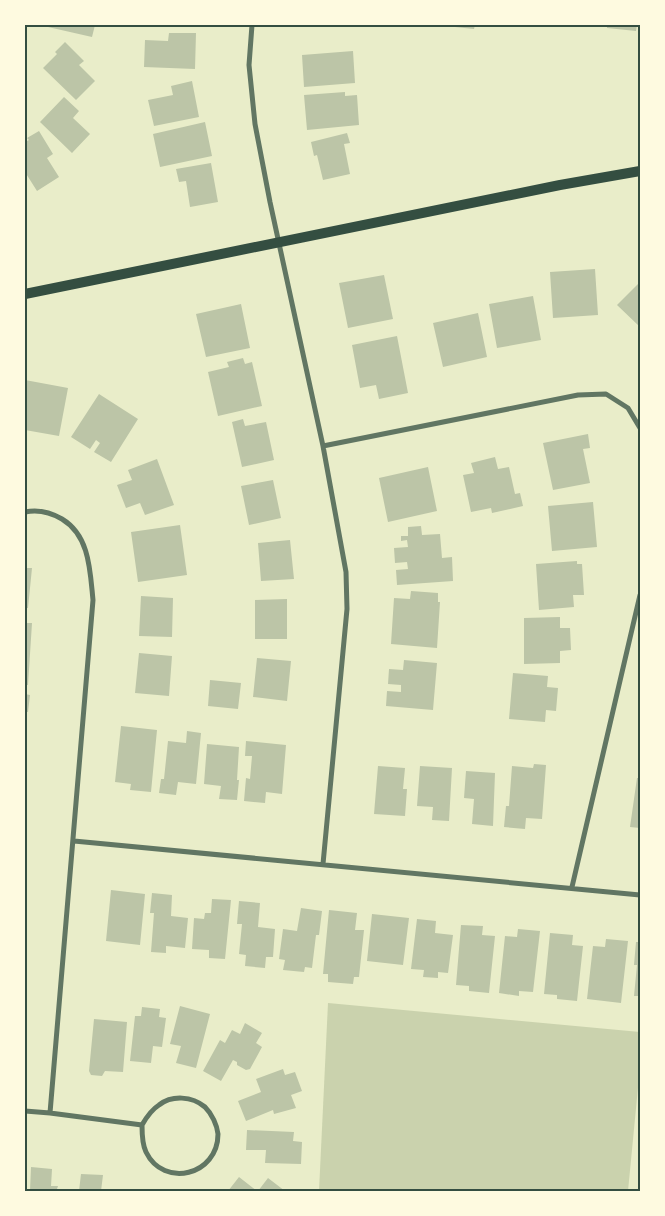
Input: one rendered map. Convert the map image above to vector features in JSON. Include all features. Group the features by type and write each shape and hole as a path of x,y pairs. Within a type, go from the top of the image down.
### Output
{"main road":[{"path":"25,294 560,185 640,171"}],"street":[{"path":"252,25 250,64 255,124 323,446 346,572 347,610 323,864"},
{"path":"323,446 578,395 606,394 628,408 640,428"},
{"path":"25,512 34,510 51,512 69,523 80,536 88,555 93,600 50,1112"},
{"path":"572,887 640,596"},
{"path":"74,841 572,887 640,895"},
{"path":"189,1099 206,1108 214,1118 218,1130 218,1142 214,1153 206,1163 196,1170 185,1173 168,1172 152,1161 145,1151 142,1125 158,1105 170,1100 189,1099"},
{"path":"25,1111 50,1112 142,1125"}],"green space":[{"path":"328,1003 640,1032 640,1067 628,1191 319,1191"}],"building":[{"path":"49,25 95,25 92,37 48,27"},
{"path":"455,25 475,25 474,29 455,27"},
{"path":"607,25 637,25 636,31 607,28"},
{"path":"169,33 196,33 195,69 144,67 145,40 168,41"},
{"path":"65,42 84,61 79,65 95,81 76,100 43,68 57,54 55,52"},
{"path":"353,51 355,83 304,87 302,55"},
{"path":"192,81 199,117 154,126 148,100 173,95 171,86"},
{"path":"345,92 345,96 357,95 359,125 307,130 304,95"},
{"path":"64,97 79,111 73,118 90,134 72,153 40,122"},
{"path":"205,122 212,156 160,167 153,134"},
{"path":"39,131 53,154 47,158 59,177 37,191 25,172 25,142 29,140 27,138"},
{"path":"347,133 350,143 344,144 350,174 323,180 317,155 314,156 311,142"},
{"path":"211,163 218,202 190,207 186,181 179,182 176,169"},
{"path":"595,269 598,315 553,318 550,272"},
{"path":"384,275 393,319 348,328 339,283"},
{"path":"640,282 640,327 617,305"},
{"path":"533,296 541,340 497,348 489,304"},
{"path":"241,304 250,348 206,357 196,314"},
{"path":"478,313 487,357 443,367 433,323"},
{"path":"397,336 408,393 379,399 376,385 360,388 352,345"},
{"path":"243,358 245,364 252,362 262,406 218,416 208,372 229,367 227,362"},
{"path":"25,380 68,388 59,436 25,430"},
{"path":"99,394 138,419 111,462 94,452 100,443 96,440 90,449 71,437"},
{"path":"243,419 245,426 266,422 274,460 242,467 232,422"},
{"path":"588,434 590,448 583,449 590,483 553,490 543,443"},
{"path":"495,457 498,469 509,467 515,494 520,493 523,506 492,513 491,508 471,512 463,475 474,473 471,463"},
{"path":"157,459 174,505 145,515 140,503 126,508 117,485 132,480 128,470"},
{"path":"428,467 437,511 388,522 379,478"},
{"path":"273,480 281,518 249,525 241,486"},
{"path":"593,502 597,547 552,551 548,506"},
{"path":"180,525 187,575 138,582 131,532"},
{"path":"421,526 422,535 440,534 442,558 452,557 453,581 397,585 396,570 408,569 407,562 395,563 394,548 408,547 407,540 401,541 401,536 408,536 408,527"},
{"path":"290,540 294,579 261,581 258,543"},
{"path":"577,561 577,564 582,564 584,595 573,595 574,607 539,610 536,564"},
{"path":"25,568 32,568 28,608 25,608"},
{"path":"411,591 438,593 438,602 440,602 437,648 391,644 394,598 410,599"},
{"path":"141,596 173,598 172,637 139,636"},
{"path":"287,599 287,639 255,639 255,600"},
{"path":"560,617 560,628 570,628 571,650 560,651 560,663 524,664 524,618"},
{"path":"25,623 32,623 28,685 25,685"},
{"path":"139,653 172,656 169,696 135,693"},
{"path":"257,658 291,661 287,701 253,697"},
{"path":"404,660 437,663 433,710 386,706 387,691 401,692 401,685 388,684 389,669 403,670"},
{"path":"513,673 548,676 547,687 558,688 556,711 546,710 545,722 509,719"},
{"path":"210,680 241,683 238,709 208,706"},
{"path":"25,694 30,695 28,712 25,712"},
{"path":"121,726 157,730 151,792 130,790 131,784 115,782"},
{"path":"187,731 201,733 196,784 178,782 176,795 159,793 161,779 164,779 168,741 186,743"},
{"path":"246,741 286,745 282,794 266,792 265,803 244,801 246,778 250,779 252,756 245,756"},
{"path":"207,744 239,747 237,800 219,799 221,786 204,784"},
{"path":"534,764 546,765 542,819 526,818 525,829 504,827 506,806 509,806 512,766 533,768"},
{"path":"378,766 405,768 403,789 407,789 405,816 374,814"},
{"path":"420,766 452,768 449,821 432,820 433,807 417,806"},
{"path":"466,771 495,773 493,826 472,824 474,799 464,798"},
{"path":"637,778 640,778 640,828 630,827"},
{"path":"111,890 145,894 140,945 106,941"},
{"path":"152,893 172,895 171,916 188,918 185,948 166,946 166,953 151,952 154,913 150,913"},
{"path":"212,899 231,900 225,959 209,958 209,950 192,949 194,918 204,919 205,913 211,913"},
{"path":"239,901 260,903 258,927 275,929 273,957 266,957 265,968 245,966 246,955 239,954 242,924 237,924"},
{"path":"301,908 322,911 319,935 316,935 312,968 305,967 304,972 283,970 285,960 279,959 283,929 297,931"},
{"path":"329,910 357,913 355,930 364,930 359,977 354,977 353,984 328,982 328,974 323,974"},
{"path":"372,914 409,918 403,965 367,961"},
{"path":"417,919 436,921 435,933 453,935 448,973 438,972 438,978 423,977 424,970 411,969"},
{"path":"461,925 483,926 482,935 495,936 489,993 469,991 469,986 456,985"},
{"path":"518,929 540,931 533,992 519,991 519,996 499,993 505,936 517,937"},
{"path":"550,933 573,935 572,945 583,946 577,1001 557,999 557,995 544,994"},
{"path":"606,939 628,941 621,1003 587,999 593,946 605,947"},
{"path":"636,942 640,942 640,996 634,996 637,965 634,965"},
{"path":"180,1006 210,1014 196,1068 176,1063 181,1046 170,1044"},
{"path":"142,1007 160,1009 159,1017 166,1018 162,1047 153,1046 151,1063 130,1061 135,1016 141,1016"},
{"path":"94,1019 127,1022 123,1072 105,1071 102,1076 91,1075 89,1071"},
{"path":"245,1023 262,1033 256,1043 262,1047 250,1069 246,1070 237,1065 237,1062 233,1060 221,1081 203,1071 220,1040 225,1043 232,1030 240,1034"},
{"path":"283,1069 285,1075 295,1072 302,1091 291,1095 296,1108 274,1114 273,1110 246,1121 238,1101 261,1092 256,1079"},
{"path":"247,1130 294,1132 293,1141 302,1142 301,1164 265,1163 266,1150 246,1150"},
{"path":"31,1167 52,1169 51,1186 58,1186 57,1189 62,1189 62,1191 30,1191"},
{"path":"81,1174 103,1175 101,1191 79,1191"},
{"path":"239,1177 257,1191 228,1191"},
{"path":"268,1178 285,1191 258,1191"}]}
